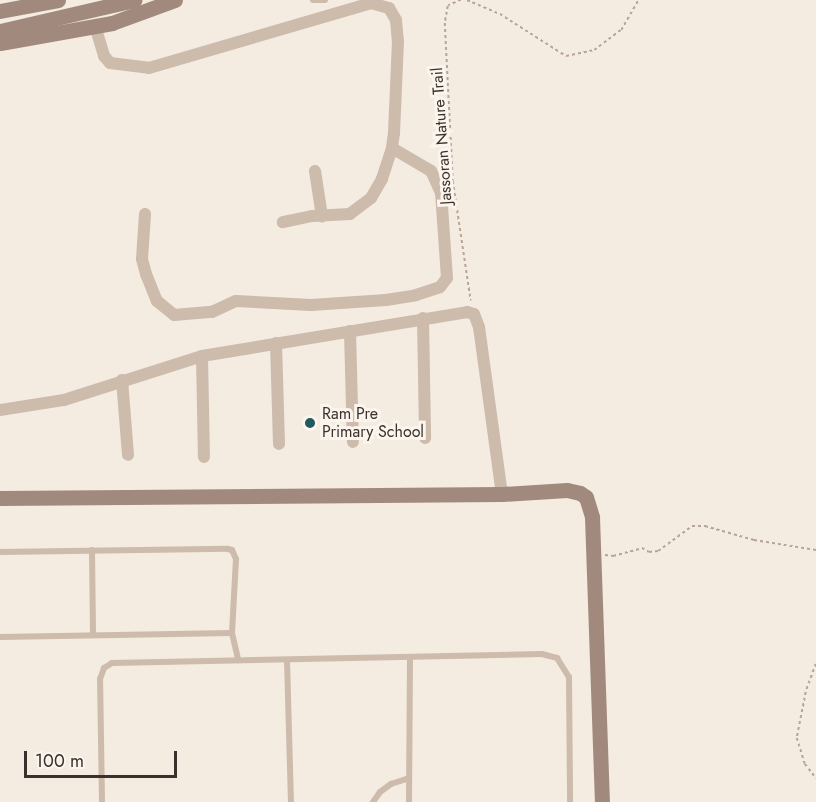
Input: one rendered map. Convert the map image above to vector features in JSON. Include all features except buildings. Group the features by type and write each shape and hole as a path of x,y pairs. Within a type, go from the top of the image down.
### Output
{"street":[{"path":"0,11 58,0"},
{"path":"0,31 134,0"},
{"path":"0,43 95,26 138,15 175,0"},
{"path":"95,26 104,56 110,63 149,68 371,3 382,4 393,13 398,29 392,148 382,179 365,204 350,214 283,222"},
{"path":"145,214 142,259 146,274 157,301 174,315 202,314 236,301 311,305 416,296 440,287 447,278 441,193 431,171 392,148"},
{"path":"315,171 322,216"},
{"path":"0,410 64,400 202,356 460,312 474,314 479,327 502,494"},
{"path":"423,318 425,438"},
{"path":"350,331 353,442"},
{"path":"276,343 279,444"},
{"path":"202,356 204,457"},
{"path":"122,380 128,455"},
{"path":"0,498 502,494 567,490 580,493 590,505 602,802"}],"lane":[{"path":"313,0 325,0"},
{"path":"92,550 93,634"},
{"path":"0,552 232,550 236,560 232,633 238,660"},
{"path":"0,637 232,633"},
{"path":"102,802 100,679 104,668 119,662 542,654 557,658 569,677 570,802"},
{"path":"409,802 410,658"},
{"path":"287,660 291,802"},
{"path":"373,802 380,792 391,784 409,778"}],"path":[{"name":"Jassoran Nature Trail","path":"461,0 448,6 445,23 451,100 453,181 474,314"},
{"path":"467,0 500,14 566,56 594,50 621,30 638,0"},
{"path":"593,554 613,556 642,548 649,552 658,550 692,526 705,526 754,540 816,550"},
{"path":"816,664 806,692 797,738 805,764 816,778"}],"place":[{"name":"Ram Pre Primary School","path":"310,423"}]}
